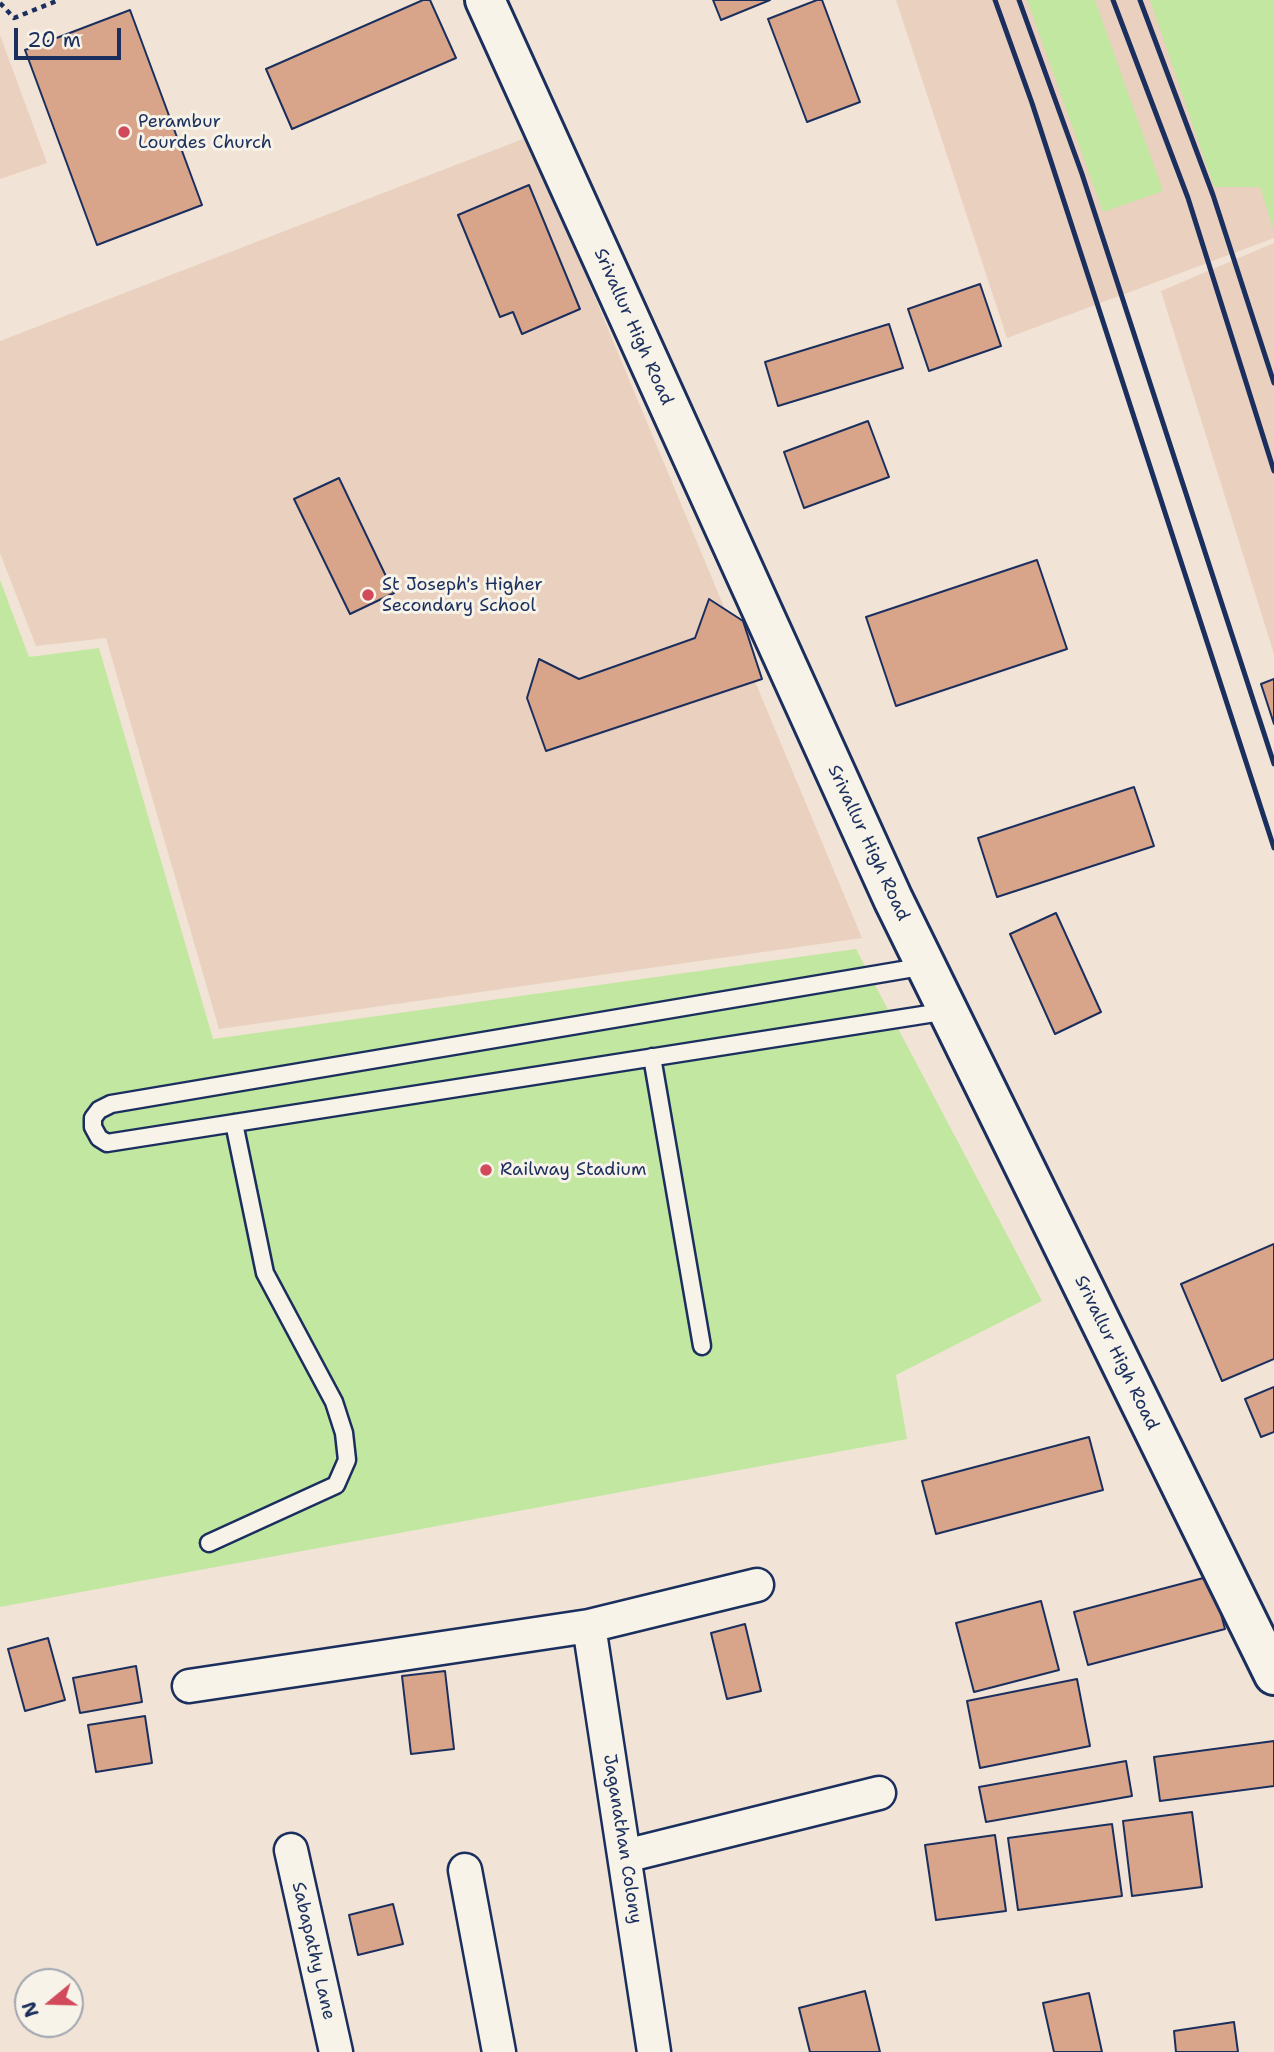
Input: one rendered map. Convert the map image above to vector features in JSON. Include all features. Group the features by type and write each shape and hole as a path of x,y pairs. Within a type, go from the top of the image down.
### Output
{"street":[{"name":"Srivallur High Road","path":"485,0 926,966 1274,1675"},
{"path":"189,1686 589,1626 757,1585"},
{"name":"Jaganathan Colony","path":"589,1626 654,2052"},
{"path":"625,1856 879,1793"},
{"name":"Sabapathy Lane","path":"290,1850 335,2052"},
{"path":"465,1870 499,2052"}],"lane":[{"path":"926,966 111,1104 99,1110 93,1118 99,1138 107,1143 948,1011"},
{"path":"652,1057 702,1346"},
{"path":"209,1543 336,1485 347,1460 344,1433 334,1402 265,1273 234,1123"}],"path":[{"path":"0,3 14,18 59,0"}],"shaded area":[{"path":"896,0 1274,0 1274,238 1007,338"},
{"path":"0,35 47,163 0,179"},
{"name":"St Joseph's Higher Secondary School","path":"528,137 862,938 219,1029 106,638 36,646 0,553 0,341"},
{"path":"1274,243 1274,654 1161,291"}],"green space":[{"path":"1027,0 1095,0 1163,191 1103,212"},
{"path":"1150,0 1274,0 1274,231 1260,187 1214,187"},
{"name":"Railway Stadium","path":"0,580 29,657 99,648 213,1039 856,949 1042,1301 896,1375 907,1439 0,1607"}],"building":[{"path":"423,0 430,0 456,58 292,129 266,69"},
{"path":"713,0 770,0 721,20"},
{"path":"822,0 860,102 807,122 768,19"},
{"path":"130,10 202,205 97,245 25,50"},
{"path":"529,185 580,309 522,334 513,312 500,317 458,215"},
{"path":"980,284 1001,346 929,371 908,309"},
{"path":"889,324 903,368 778,406 765,362"},
{"path":"868,421 889,477 804,508 784,452"},
{"path":"339,478 394,593 350,614 294,499"},
{"path":"1037,560 1067,649 896,706 866,617"},
{"path":"709,599 743,621 762,679 546,751 527,698 539,659 579,679 695,638"},
{"path":"1274,679 1274,724 1261,684"},
{"path":"1134,787 1154,846 997,897 978,838"},
{"path":"1056,913 1101,1012 1055,1034 1010,934"},
{"path":"1274,1244 1274,1359 1222,1381 1181,1284"},
{"path":"1274,1387 1274,1432 1261,1437 1245,1399"},
{"path":"1089,1437 1103,1490 936,1534 922,1481"},
{"path":"1211,1576 1225,1629 1088,1665 1074,1612"},
{"path":"1041,1601 1059,1670 974,1692 956,1623"},
{"path":"745,1624 761,1691 727,1699 711,1633"},
{"path":"48,1638 65,1700 25,1711 8,1649"},
{"path":"136,1666 142,1702 80,1713 73,1678"},
{"path":"445,1671 454,1749 411,1754 402,1676"},
{"path":"1077,1679 1090,1746 980,1768 967,1701"},
{"path":"145,1716 152,1763 96,1772 88,1725"},
{"path":"1274,1741 1274,1786 1160,1801 1154,1757"},
{"path":"1126,1761 1132,1796 986,1822 979,1787"},
{"path":"1192,1812 1202,1887 1132,1896 1123,1821"},
{"path":"1112,1824 1122,1896 1018,1910 1008,1838"},
{"path":"995,1835 1006,1911 936,1920 925,1845"},
{"path":"393,1904 403,1944 358,1955 349,1915"},
{"path":"865,1991 880,2052 810,2052 799,2008"},
{"path":"1089,1993 1102,2052 1054,2052 1043,2003"},
{"path":"1234,2022 1238,2052 1176,2052 1174,2031"}],"railway":[{"path":"995,0 1032,103 1274,848"},
{"path":"1019,0 1082,174 1274,764"},
{"path":"1113,0 1188,198 1274,471"},
{"path":"1140,0 1213,195 1274,383"}],"place":[{"name":"Perambur Lourdes Church","path":"124,132"},
{"name":"St Joseph's Higher Secondary School","path":"368,595"},
{"name":"Railway Stadium","path":"486,1170"}]}
